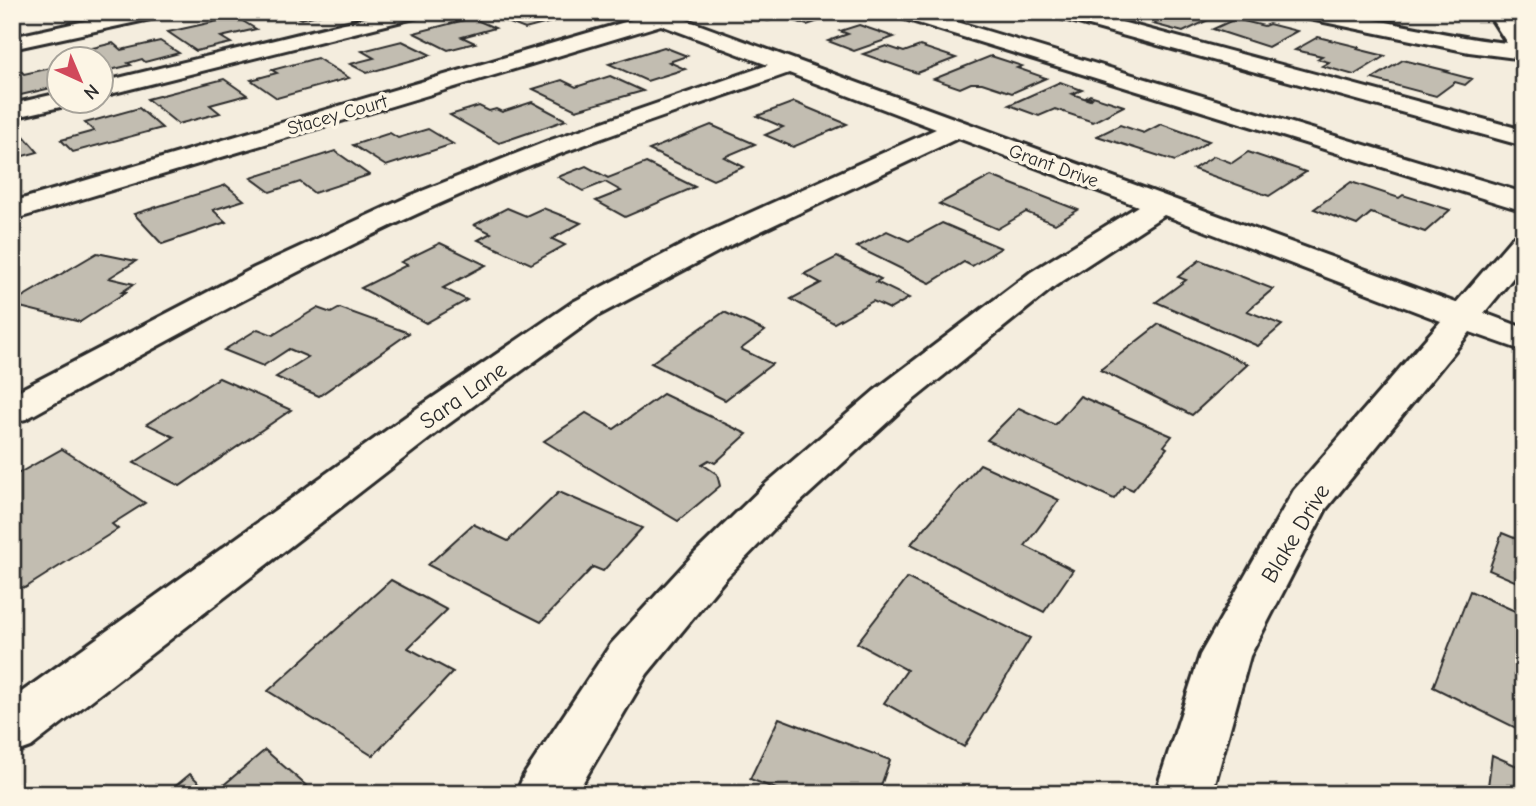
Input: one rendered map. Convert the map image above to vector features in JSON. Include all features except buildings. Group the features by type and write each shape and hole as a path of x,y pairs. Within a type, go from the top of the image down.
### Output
{"street":[{"path":"12,43 155,12"},
{"path":"116,86 415,12"},
{"path":"902,12 1524,202"},
{"path":"1060,12 1524,138"},
{"path":"1305,12 1434,40 1523,52"},
{"path":"1497,12 1523,52"},
{"name":"Grant Drive","path":"654,15 1524,340"},
{"name":"Stacey Court","path":"12,211 654,15"},
{"path":"12,410 239,288 422,200 590,136 789,66"},
{"path":"12,111 46,103"},
{"name":"Sara Lane","path":"12,730 433,416 585,309 712,242 956,129"},
{"path":"544,794 629,659 710,566 783,493 888,400 1044,279 1160,205"},
{"name":"Blake Drive","path":"1183,794 1225,655 1309,501 1524,244"}]}
